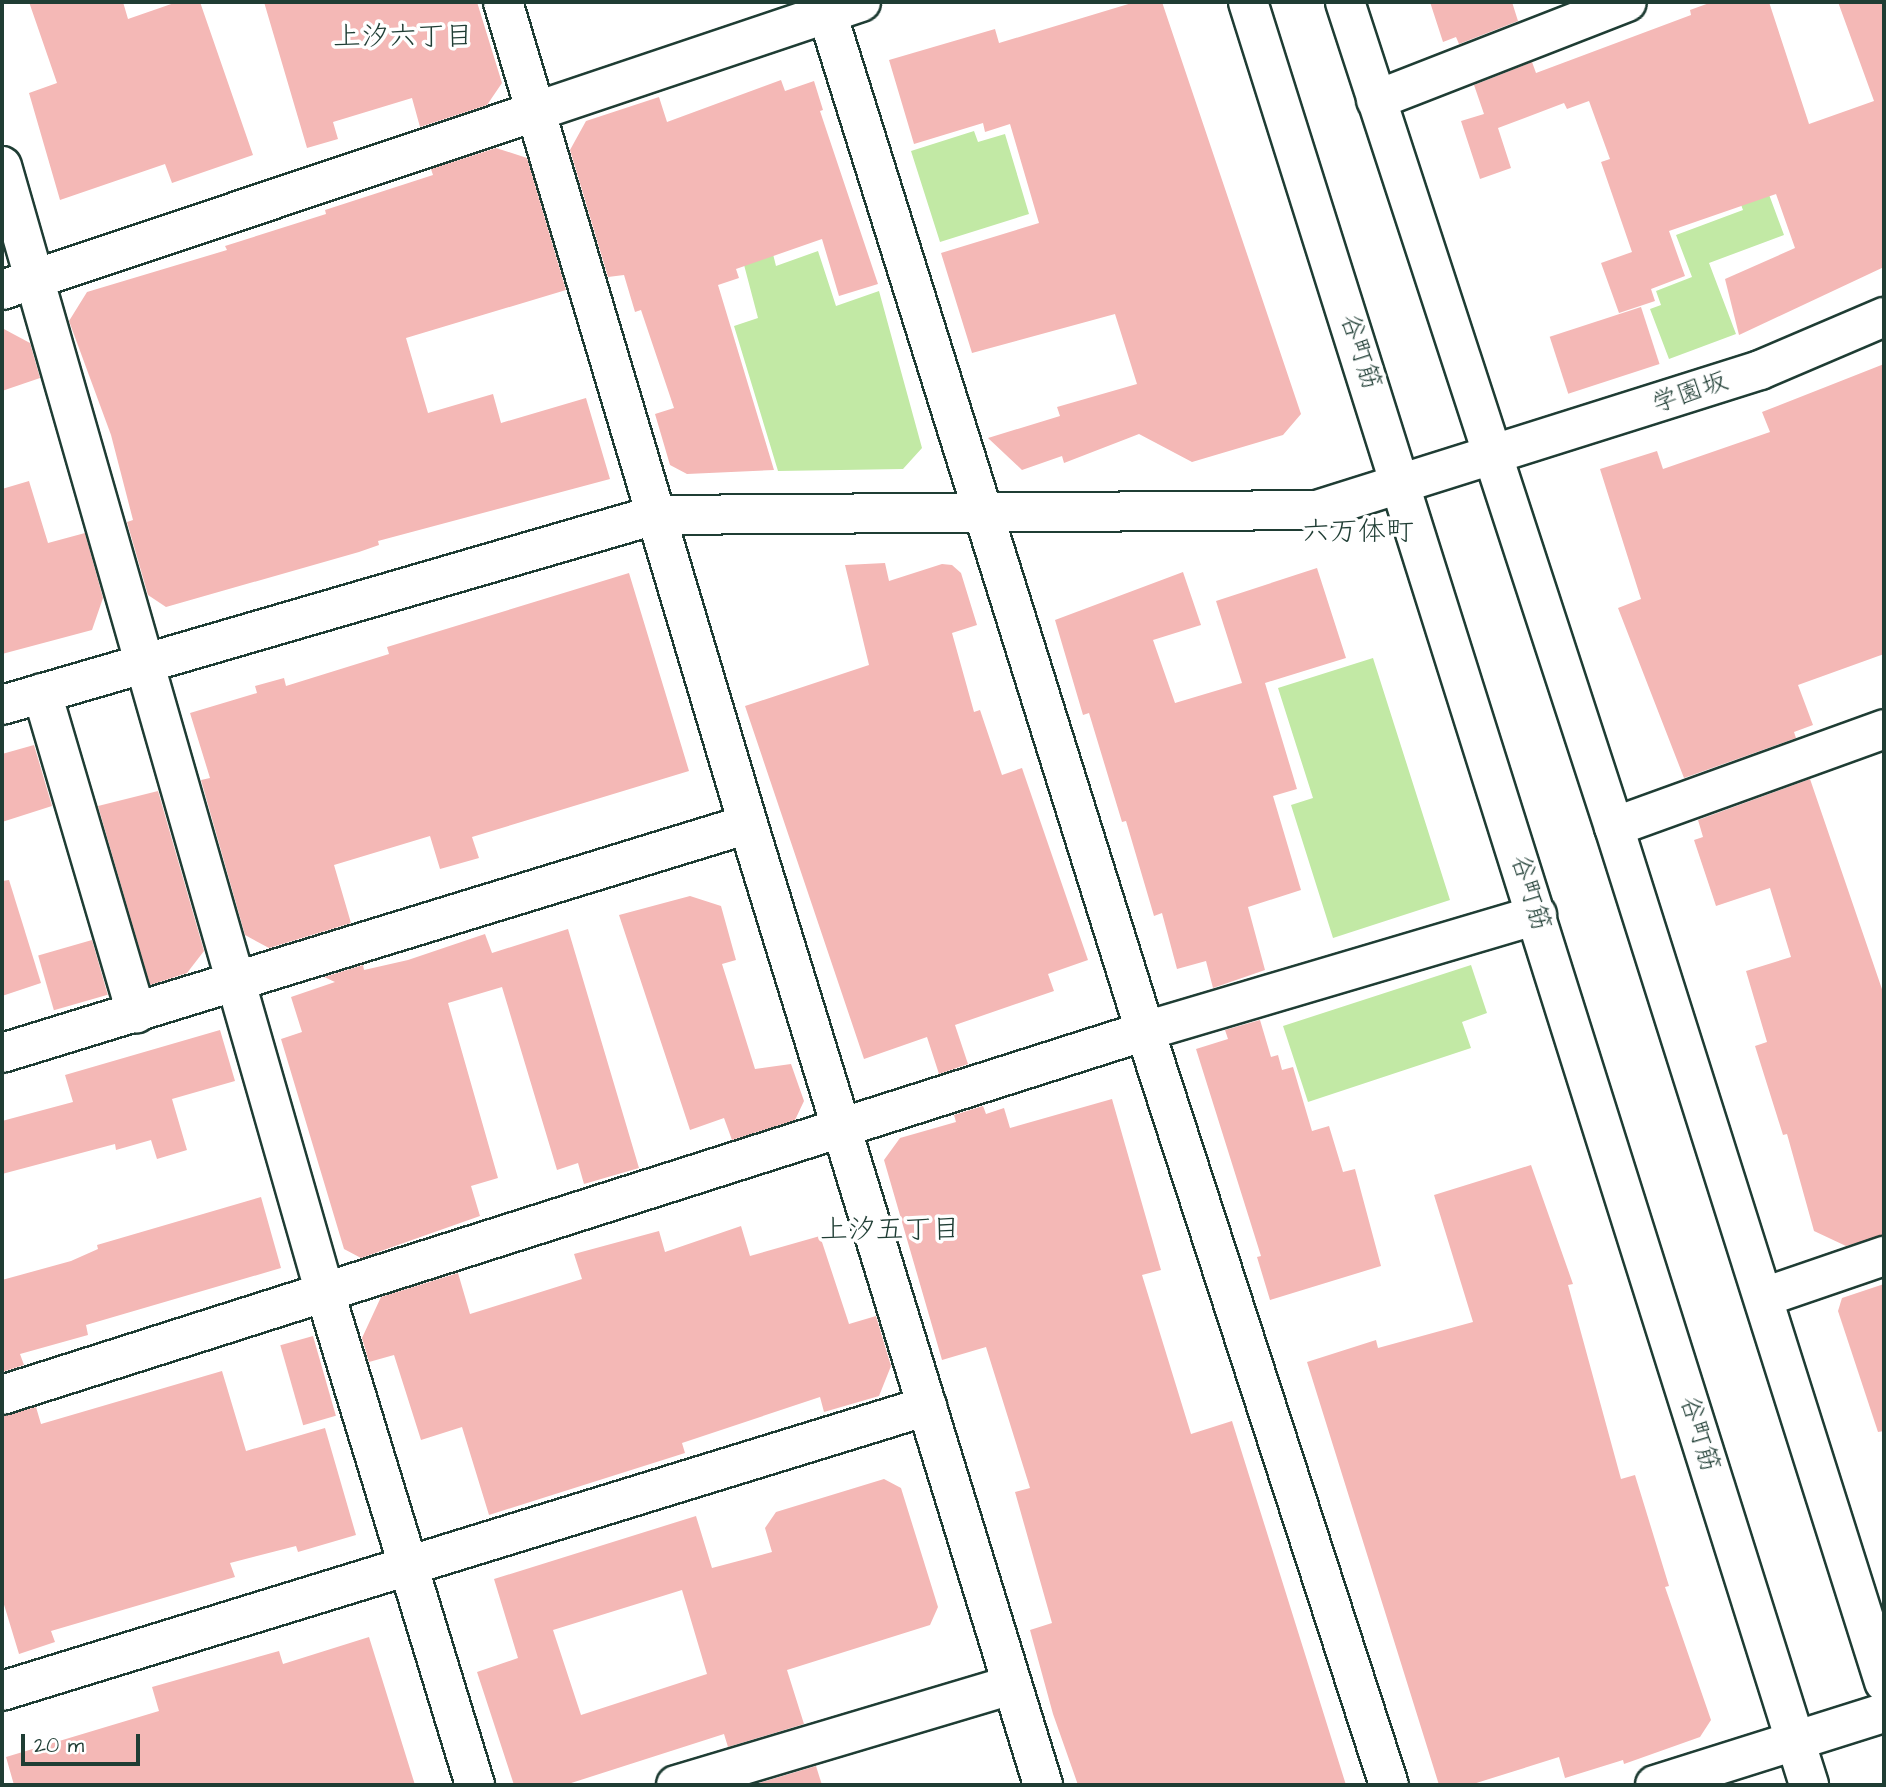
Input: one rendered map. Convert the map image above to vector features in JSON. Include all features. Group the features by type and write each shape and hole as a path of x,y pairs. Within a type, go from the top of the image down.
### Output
{"street":[{"path":"503,2 748,824 844,1126 926,1406 1043,1785"},
{"name":"谷町筋","path":"1248,2 1402,483 1809,1785"},
{"path":"1345,2 1614,827 1884,1682"},
{"path":"1376,100 1627,2"},
{"path":"17,285 844,8 980,512 1389,1785"},
{"path":"2,166 17,285 142,662 325,1293 475,1785"},
{"name":"学園坂","path":"2,705 655,514 1317,510 1760,370 1884,317"},
{"path":"42,693 136,1013"},
{"path":"1614,827 1884,729"},
{"path":"2,1053 748,824"},
{"path":"2,1395 1145,1031 1536,915"},
{"path":"1763,1297 1884,1256"},
{"path":"2,1690 926,1406"},
{"path":"676,1785 1011,1685"},
{"path":"1655,1785 1884,1713"}],"green space":[{"path":"974,131 978,142 1005,134 1029,214 940,242 911,151"},
{"path":"1754,154 1784,235 1709,263 1736,334 1669,359 1650,309 1661,305 1656,291 1692,277 1676,235 1743,210 1726,165"},
{"path":"772,250 776,266 818,251 836,306 879,291 922,448 903,469 778,471 734,326 758,318 743,261"},
{"path":"1373,658 1450,900 1333,938 1291,805 1313,798 1278,688"},
{"path":"1471,965 1487,1013 1462,1022 1471,1048 1308,1102 1283,1026"}],"building":[{"path":"29,2 123,2 128,19 177,2 200,2 253,155 172,183 165,164 60,200 29,93 57,83"},
{"path":"264,2 477,2 502,83 487,105 420,127 412,98 333,122 338,139 307,148"},
{"path":"1135,2 1162,2 1301,414 1283,435 1192,462 1139,434 1064,463 1062,456 1022,470 988,438 1060,416 1057,407 1137,384 1115,314 972,353 941,253 1039,223 1010,124 985,132 983,123 914,144 889,60 995,29 999,43"},
{"path":"1430,2 1512,2 1518,21 1459,44 1456,37 1443,42"},
{"path":"1712,2 1769,2 1809,124 1874,101 1838,2 1884,2 1884,267 1739,335 1725,279 1795,248 1776,194 1669,231 1685,276 1651,289 1655,301 1619,313 1601,263 1632,252 1601,162 1610,159 1589,101 1567,109 1564,103 1498,128 1511,168 1480,179 1461,121 1484,114 1474,85 1532,62 1536,73 1691,15 1690,10"},
{"path":"781,80 785,91 814,81 823,110 820,111 878,284 839,296 822,239 736,269 739,278 718,285 774,470 687,474 670,465 655,414 674,408 641,310 635,312 624,275 608,277 570,150 586,121 659,97 667,122"},
{"path":"496,148 527,158 566,290 406,338 428,413 493,394 501,423 586,398 610,479 378,541 379,545 359,552 166,607 148,595 127,522 133,520 111,435 69,321 87,292 227,250 225,246 326,214 325,210 433,175 431,169"},
{"path":"1641,307 1660,364 1568,394 1550,337"},
{"path":"2,328 30,343 40,378 2,391"},
{"path":"1884,364 1884,654 1798,685 1813,725 1794,732 1796,738 1684,778 1618,608 1641,599 1600,469 1657,451 1663,469 1770,432 1762,412"},
{"path":"29,481 48,543 85,533 103,598 92,630 2,654 2,489"},
{"path":"885,563 889,581 942,564 952,565 961,573 977,625 952,633 974,712 980,710 1002,775 1022,768 1088,960 1048,974 1054,991 955,1025 968,1064 939,1074 927,1037 864,1059 745,706 869,665 845,565"},
{"path":"1317,568 1346,658 1265,683 1297,789 1273,796 1301,890 1248,907 1265,970 1213,988 1206,961 1177,969 1162,913 1154,916 1126,821 1122,822 1089,713 1083,715 1055,620 1183,572 1201,625 1153,640 1175,703 1242,683 1216,601"},
{"path":"629,573 689,771 472,837 479,858 440,869 430,836 334,865 351,923 269,948 245,935 201,780 210,778 190,713 257,693 255,686 284,678 286,686 389,654 387,647"},
{"path":"34,745 52,806 2,822 2,754"},
{"path":"1810,779 1884,995 1884,1235 1846,1246 1814,1231 1787,1134 1783,1135 1755,1046 1767,1042 1746,971 1791,957 1770,888 1716,906 1694,840 1703,837 1698,820"},
{"path":"158,791 204,951 187,973 150,985 98,806"},
{"path":"9,880 41,983 2,996 2,881"},
{"path":"690,896 721,906 736,960 722,964 755,1069 791,1064 804,1101 795,1120 732,1140 724,1118 690,1130 619,915"},
{"path":"568,929 639,1168 584,1184 578,1163 557,1170 502,987 448,1003 498,1178 471,1186 480,1216 361,1258 344,1249 281,1039 302,1032 291,997 335,982 324,977 363,965 364,970 408,960 485,934 492,953"},
{"path":"92,940 108,995 54,1010 38,955"},
{"path":"1260,1020 1271,1057 1278,1055 1282,1070 1293,1067 1312,1131 1329,1126 1343,1172 1355,1169 1381,1266 1270,1300 1257,1257 1261,1256 1196,1049 1228,1039 1225,1030"},
{"path":"220,1030 235,1081 172,1099 187,1150 157,1159 151,1140 116,1150 115,1144 2,1174 2,1121 73,1102 65,1075"},
{"path":"1112,1099 1161,1270 1142,1275 1191,1434 1232,1421 1346,1785 1078,1785 1053,1714 1030,1630 1052,1623 1015,1492 1030,1488 986,1347 942,1360 884,1160 900,1138 956,1122 954,1115 983,1106 986,1114 1004,1108 1010,1128"},
{"path":"1531,1165 1573,1284 1568,1285 1621,1479 1635,1475 1669,1586 1665,1587 1711,1720 1700,1737 1624,1764 1623,1760 1565,1778 1559,1757 1470,1785 1439,1785 1307,1362 1376,1340 1378,1348 1473,1322 1434,1195"},
{"path":"261,1197 281,1268 86,1325 88,1335 20,1354 24,1365 2,1372 2,1280 71,1261 98,1249 97,1245"},
{"path":"741,1226 750,1256 820,1236 849,1324 876,1316 891,1366 879,1396 824,1412 820,1397 682,1443 685,1453 489,1515 462,1427 421,1440 394,1355 369,1362 362,1338 381,1297 458,1273 470,1314 582,1279 574,1254 659,1231 665,1252"},
{"path":"1884,1284 1884,1431 1878,1432 1838,1311 1842,1298"},
{"path":"313,1336 336,1416 303,1425 280,1345"},
{"path":"222,1371 246,1451 325,1428 356,1535 298,1552 296,1546 230,1563 235,1577 51,1631 55,1642 19,1654 2,1598 2,1416 36,1407 41,1424"},
{"path":"884,1479 901,1488 938,1607 930,1625 787,1670 804,1724 728,1747 724,1734 565,1785 514,1785 477,1672 518,1658 494,1579 696,1516 712,1568 772,1552 765,1528 776,1512","holes":["682,1590 707,1674 581,1715 553,1630"]},
{"path":"369,1637 415,1785 14,1785 6,1757 159,1711 152,1687 279,1651 283,1664"},
{"path":"816,1766 822,1785 752,1785"}],"district":[{"name":"上汐六丁目","path":"403,37"},
{"name":"六万体町","path":"1358,532"},
{"name":"上汐五丁目","path":"890,1230"}]}
